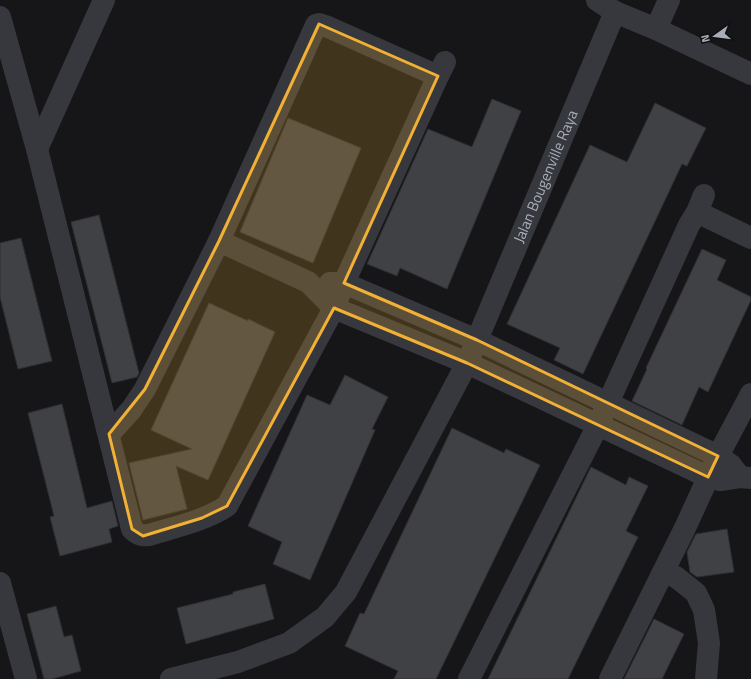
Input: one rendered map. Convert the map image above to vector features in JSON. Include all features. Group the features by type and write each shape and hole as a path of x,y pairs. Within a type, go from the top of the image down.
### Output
{"street":[{"path":"37,149 104,0"},
{"path":"597,0 615,12 656,29 751,74"},
{"path":"656,29 668,0"},
{"name":"Jalan Bougenville Raya","path":"171,679 238,662 288,643 325,617 346,592 478,340 615,12"},
{"path":"0,17 37,149 132,529 136,534 143,536 202,518 216,513 227,506 334,308 442,69 318,24 219,241 145,389 131,410 109,434"},
{"path":"469,679 598,425 700,203 751,238"},
{"path":"219,241 308,282 334,308 467,362 708,477 720,480 746,477"},
{"path":"308,282 344,283 478,340 718,456 746,477"},
{"path":"610,679 685,528 718,456 751,394"},
{"path":"663,572 676,576 696,593 704,610 709,643 706,679"},
{"path":"0,583 26,679"}],"highlighted area":[{"path":"319,24 438,76 344,283 477,340 718,456 708,477 467,363 334,308 227,506 202,518 143,536 132,529 109,434 145,389 219,241"}],"building":[{"path":"492,99 521,111 447,289 400,268 397,276 367,264 428,129 472,147"},
{"path":"655,103 706,128 687,166 682,164 583,374 554,360 560,348 507,324 590,145 627,162"},
{"path":"288,118 361,148 313,263 240,232"},
{"path":"99,215 139,373 137,377 112,383 71,222"},
{"path":"21,238 52,361 18,369 0,297 0,243"},
{"path":"702,249 726,260 717,280 751,297 751,300 708,392 699,387 682,425 632,401"},
{"path":"209,303 275,332 208,480 176,466 187,509 143,520 129,463 192,449 151,430"},
{"path":"345,375 388,397 372,429 375,430 310,580 273,564 282,542 248,526 307,395 330,405"},
{"path":"62,404 87,508 112,501 118,526 109,529 112,542 60,556 50,517 54,516 28,413"},
{"path":"452,428 504,453 506,449 540,465 436,679 394,679 398,671 345,646 360,613 364,614"},
{"path":"591,467 626,485 629,477 648,486 626,531 638,537 568,679 488,679"},
{"path":"727,529 734,572 697,577 690,572 687,552 696,534"},
{"path":"265,584 274,619 186,644 177,608 233,594 233,592"},
{"path":"56,606 64,637 72,635 81,671 52,679 44,679 27,614"},
{"path":"654,619 684,634 662,679 624,679"}]}
